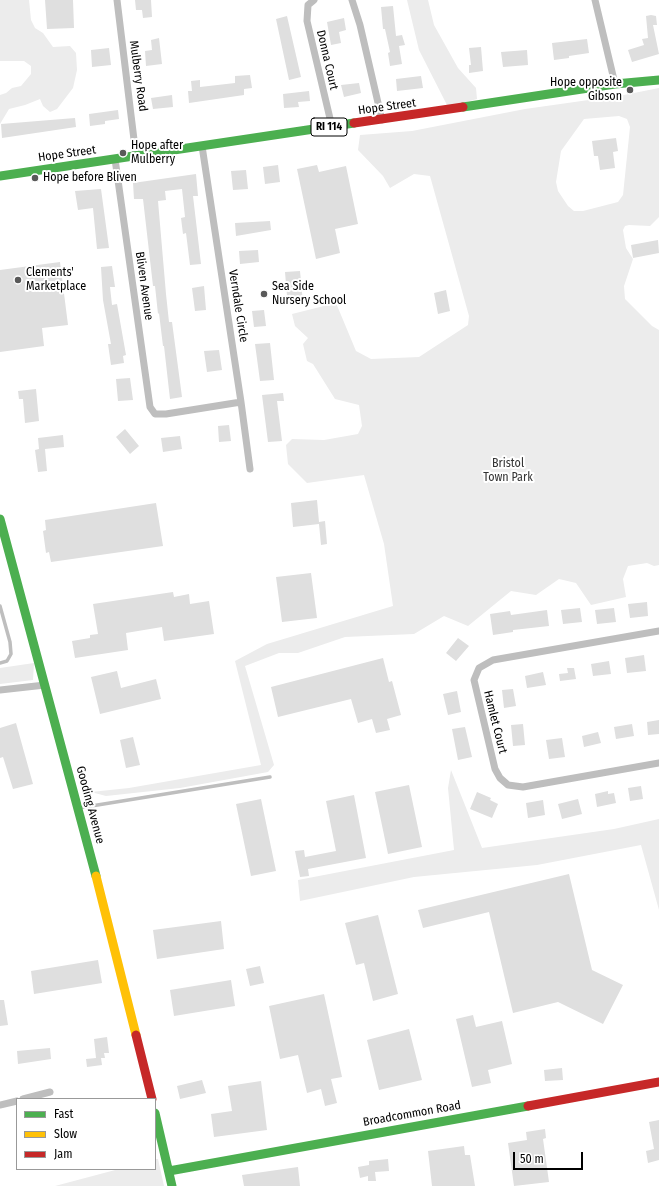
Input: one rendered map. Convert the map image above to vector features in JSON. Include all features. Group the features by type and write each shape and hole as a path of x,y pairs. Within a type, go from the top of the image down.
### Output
{"main road":[{"name":"Hope Street","path":"0,176 615,84 659,80"},
{"name":"Gooding Avenue","path":"0,519 2,538 45,685 78,808 116,952 152,1098"},
{"name":"Broadcommon Road","path":"169,1171 659,1082"},
{"path":"156,1117 172,1186"}],"street":[{"name":"Mulberry Road","path":"117,0 136,156"},
{"name":"Donna Court","path":"314,0 308,5 307,21 332,127"},
{"path":"352,0 360,25 382,120"},
{"path":"596,0 615,84"},
{"name":"Verndale Circle","path":"202,146 250,469"},
{"name":"Bliven Avenue","path":"115,159 149,404 156,414 241,402"},
{"name":"Hamlet Court","path":"659,631 494,660 479,668 474,680 495,768 500,778 508,785 523,787 659,763"},
{"path":"0,690 45,685"},
{"path":"27,1098 50,1092"},
{"path":"0,1105 16,1100"}],"lane":[{"path":"0,606 10,642 11,654 7,661 0,663"},
{"path":"78,808 270,777"}],"green space":[{"path":"0,0 29,0 31,20 35,28 43,33 53,47 70,46 76,53 77,70 73,88 57,109 50,112 43,106 40,99 9,109 0,124 0,95 6,93 12,88 21,86 31,74 31,66 24,61 0,61"},
{"path":"407,0 428,0 434,25 458,68 476,88 477,99 448,107 419,50"},
{"name":"Bristol Town Park","path":"659,88 659,217 650,226 629,225 625,226 623,230 626,248 633,259 624,286 625,299 652,326 659,330 659,565 654,566 647,563 628,566 623,579 626,597 591,605 576,583 559,579 536,595 511,591 468,626 444,616 414,634 345,637 298,653 279,653 245,666 274,765 268,772 180,788 106,796 91,792 129,788 261,765 235,661 267,644 393,606 384,544 364,475 307,483 288,464 286,445 292,439 324,440 358,434 362,426 359,405 335,399 313,364 307,361 303,344 308,338 295,326 292,314 336,303 356,351 371,359 419,357 468,325 469,316 430,176 414,174 390,188 383,176 358,150 360,135 412,131 525,109 624,95","holes":["619,116 627,119 630,127 623,195 618,202 583,211 574,211 568,206 558,191 556,182 561,151 584,119"]},
{"path":"34,663 33,680 0,684 0,668"},
{"path":"451,770 482,848 614,829 659,819 659,910 641,845 537,865 414,877 300,901 298,880 454,850 448,788"},
{"path":"156,1159 158,1159 164,1186 55,1186 115,1170 156,1170"}],"building":[{"path":"45,0 73,0 74,28 47,29"},
{"path":"135,0 151,0 152,17 143,18 142,10 136,10"},
{"path":"393,6 396,36 402,35 405,45 399,46 402,64 390,66 388,53 390,52 385,29 383,29 381,7"},
{"path":"287,16 301,77 289,80 276,19"},
{"path":"646,16 656,16 657,25 653,25 659,54 632,62 628,50 644,45 642,39 648,38"},
{"path":"344,18 346,30 339,32 341,43 331,45 327,22"},
{"path":"159,38 162,64 146,66 145,51 152,50 151,40"},
{"path":"587,39 589,53 554,60 552,43"},
{"path":"481,47 483,71 469,73 469,65 471,65 469,48"},
{"path":"109,48 111,65 92,67 91,50"},
{"path":"527,50 528,65 503,67 501,52"},
{"path":"250,75 252,88 244,89 244,95 189,103 188,91 192,91 191,81 200,80 200,87 235,83 235,76"},
{"path":"421,76 423,88 397,91 396,79"},
{"path":"359,83 361,93 344,97 341,85"},
{"path":"309,91 310,101 298,102 299,107 284,108 283,94"},
{"path":"172,95 173,107 153,109 151,98"},
{"path":"118,110 119,119 105,121 105,124 90,126 89,114"},
{"path":"75,118 76,127 2,138 1,124"},
{"path":"616,138 618,151 613,152 615,168 600,170 598,156 594,156 592,141"},
{"path":"278,165 280,182 265,184 263,167"},
{"path":"317,165 319,172 346,166 358,224 335,229 340,253 316,259 297,169"},
{"path":"246,170 248,189 233,190 231,171"},
{"path":"196,174 198,196 193,196 201,264 190,265 186,233 183,234 181,218 185,217 182,189 165,191 166,200 158,201 169,322 172,322 182,397 170,399 155,286 153,286 143,199 134,199 133,183"},
{"path":"101,189 109,248 97,249 93,208 78,210 75,191"},
{"path":"270,221 271,230 236,236 235,223"},
{"path":"658,240 659,253 633,258 631,245"},
{"path":"258,250 259,262 240,264 239,251"},
{"path":"60,262 68,325 42,328 44,346 0,352 0,270"},
{"path":"112,266 115,287 110,287 112,305 117,304 126,355 123,356 124,363 111,365 108,344 111,344 103,300 101,267"},
{"path":"300,271 303,303 281,306 280,297 287,296 285,272"},
{"path":"204,286 206,310 195,311 192,288"},
{"path":"446,290 450,311 438,314 434,293"},
{"path":"264,310 266,326 254,327 252,311"},
{"path":"270,343 274,380 260,381 255,344"},
{"path":"219,350 222,370 207,372 204,351"},
{"path":"130,378 133,400 118,401 116,379"},
{"path":"36,389 39,421 25,423 23,399 19,399 18,391"},
{"path":"283,393 284,401 277,401 282,441 268,442 262,395"},
{"path":"229,425 231,441 219,442 218,426"},
{"path":"125,429 139,446 130,454 116,437"},
{"path":"63,435 64,447 45,449 47,471 38,472 35,450 39,449 38,438"},
{"path":"180,436 182,449 163,452 161,438"},
{"path":"317,500 319,522 325,521 327,544 321,545 319,524 293,527 291,503"},
{"path":"156,503 163,546 51,562 49,552 46,553 43,531 46,530 45,520"},
{"path":"311,573 317,618 282,622 276,577"},
{"path":"173,592 174,597 189,594 190,604 209,601 214,634 164,641 162,627 126,633 128,650 75,658 72,641 90,638 90,635 98,634 93,604"},
{"path":"647,602 648,616 630,618 628,604"},
{"path":"580,608 582,622 563,624 561,610"},
{"path":"614,608 616,622 597,624 595,610"},
{"path":"547,610 549,626 513,630 513,632 493,635 490,614 510,611 511,615"},
{"path":"458,638 469,646 456,661 446,653"},
{"path":"644,655 646,671 627,673 625,658"},
{"path":"383,658 389,682 392,681 401,715 387,719 390,730 376,733 372,719 358,723 351,699 278,717 271,687"},
{"path":"609,661 611,674 593,676 591,664"},
{"path":"567,668 574,668 576,679 560,681 559,674 568,673"},
{"path":"117,671 121,688 156,679 161,699 100,714 91,677"},
{"path":"543,672 546,685 527,688 525,676"},
{"path":"513,689 516,706 504,708 502,690"},
{"path":"457,691 461,712 448,715 443,694"},
{"path":"659,720 659,734 648,735 647,722"},
{"path":"16,723 33,784 13,789 3,757 0,758 0,728"},
{"path":"523,724 525,745 513,746 511,725"},
{"path":"632,724 634,736 616,739 614,727"},
{"path":"465,727 472,757 458,760 452,729"},
{"path":"598,732 601,743 584,747 582,736"},
{"path":"133,737 140,765 126,768 120,740"},
{"path":"562,738 565,757 549,759 546,740"},
{"path":"409,785 422,847 388,854 375,792"},
{"path":"641,786 643,799 630,801 628,788"},
{"path":"608,791 608,794 614,793 616,803 597,807 595,794"},
{"path":"477,792 491,798 490,800 498,804 492,818 470,809"},
{"path":"354,795 366,858 308,869 309,876 300,877 295,851 304,850 305,857 336,851 326,801"},
{"path":"261,799 276,871 251,876 236,804"},
{"path":"578,799 582,814 562,819 558,804"},
{"path":"543,800 545,815 528,818 526,803"},
{"path":"569,874 592,970 623,985 603,1024 558,1002 513,1013 489,912 423,928 418,910"},
{"path":"378,915 398,994 373,1001 364,963 356,965 345,923"},
{"path":"221,921 224,949 157,959 153,930"},
{"path":"98,960 102,983 34,994 31,971"},
{"path":"260,966 264,983 250,986 246,969"},
{"path":"231,980 235,1006 174,1016 170,990"},
{"path":"324,994 342,1077 331,1079 337,1103 325,1106 321,1089 307,1093 298,1055 280,1059 269,1006"},
{"path":"0,1000 4,1000 8,1025 0,1026"},
{"path":"473,1015 476,1027 502,1021 512,1064 488,1070 491,1083 472,1087 456,1019"},
{"path":"409,1029 422,1080 379,1090 367,1040"},
{"path":"107,1037 109,1053 104,1053 105,1058 101,1058 102,1065 87,1067 86,1059 96,1058 94,1039"},
{"path":"50,1048 51,1059 18,1064 17,1051"},
{"path":"562,1068 563,1080 545,1081 544,1070"},
{"path":"202,1080 206,1093 180,1099 177,1086"},
{"path":"261,1081 267,1130 214,1137 211,1114 232,1111 228,1086"},
{"path":"659,1120 659,1160 648,1163 646,1151 654,1149 649,1122"},
{"path":"545,1129 546,1138 543,1139 549,1182 514,1186 508,1143 527,1140 526,1132"},
{"path":"464,1146 465,1155 470,1155 475,1186 432,1186 428,1151"},
{"path":"388,1159 389,1171 375,1172 376,1181 368,1181 368,1176 360,1178 358,1167 369,1165 369,1161"},
{"path":"298,1167 300,1186 244,1186 242,1175"}],"traffic: fast":[{"path":"463,107 615,84 659,80"},
{"path":"0,176 354,123"},
{"path":"0,519 96,876"},
{"path":"169,1171 528,1106"},
{"path":"156,1117 172,1186"}],"traffic: slow":[{"path":"96,876 136,1035"}],"traffic: jam":[{"path":"354,123 463,107"},
{"path":"136,1035 152,1098"},
{"path":"528,1106 659,1082"}],"place":[{"name":"Hope opposite Gibson","path":"630,90"},
{"name":"Hope after Mulberry","path":"123,153"},
{"name":"Hope before Bliven","path":"35,178"},
{"name":"Clements' Marketplace","path":"18,280"},
{"name":"Sea Side Nursery School","path":"264,294"}]}
